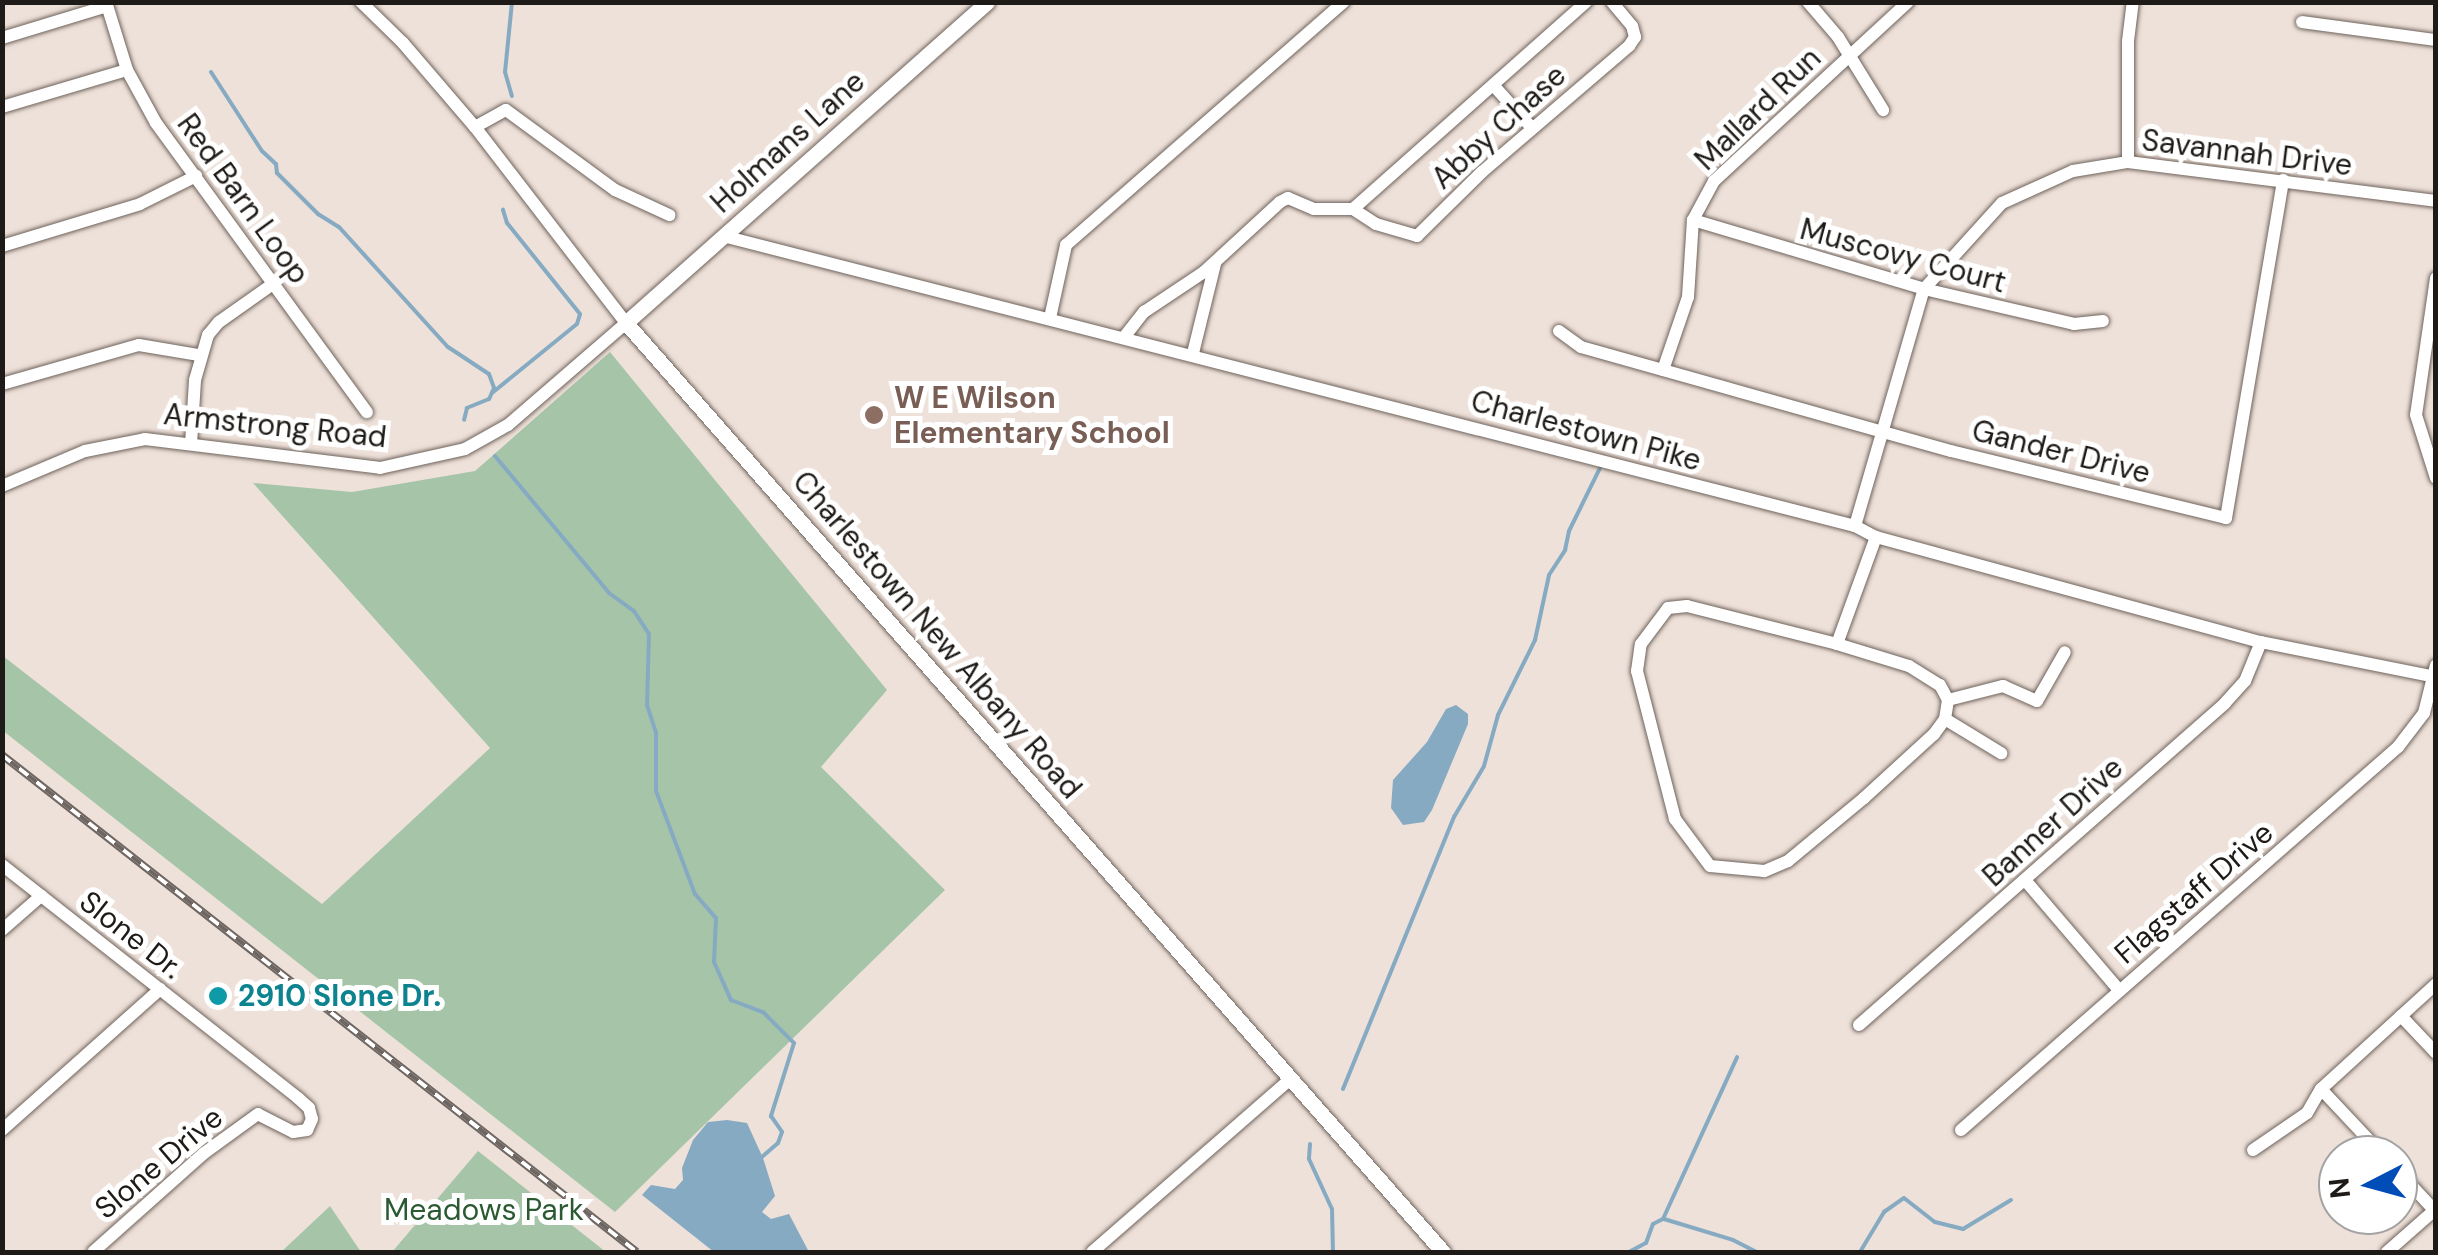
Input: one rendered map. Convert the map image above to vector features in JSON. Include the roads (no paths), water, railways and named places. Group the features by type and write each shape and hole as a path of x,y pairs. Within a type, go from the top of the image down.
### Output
{"main road":[{"name":"Holmans Lane","path":"626,322 986,2"},
{"name":"Charlestown New Albany Road","path":"626,322 1443,1252"}],"street":[{"name":"Charlestown New Albany Road","path":"361,2 403,43 475,127 626,322"},
{"path":"1050,318 1066,245 1344,2"},
{"name":"Abby Chase","path":"1353,209 1586,2"},
{"name":"Abby Chase","path":"1125,336 1144,312 1216,262 1288,198 1314,209 1353,209 1376,224 1416,236 1635,37 1612,2"},
{"path":"1808,2 1838,37 1848,59 1883,110"},
{"name":"Mallard Run","path":"1663,370 1688,297 1693,220 1714,181 1908,2"},
{"path":"2128,162 2128,41 2133,2"},
{"path":"2,38 107,4"},
{"name":"Red Barn Loop","path":"107,4 127,70 156,123 367,412"},
{"path":"2302,22 2436,40"},
{"path":"2,108 127,70"},
{"path":"1494,86 1532,128"},
{"path":"475,127 506,110 616,190 668,214"},
{"name":"Savannah Drive","path":"1854,526 1924,289 2002,203 2073,171 2128,162 2436,201"},
{"path":"2,246 140,204 196,176"},
{"name":"Gander Drive","path":"1559,331 1582,347 1663,370 1882,431 2226,518 2283,180"},
{"name":"Muscovy Court","path":"1693,220 1924,289 2074,324 2102,322"},
{"name":"Charlestown Pike","path":"723,236 1854,526 1876,537 2261,642 2435,673"},
{"path":"1193,354 1216,262"},
{"path":"2436,278 2416,415 2436,478"},
{"path":"191,444 199,356 219,322 274,283"},
{"name":"Armstrong Road","path":"2,486 84,451 145,439 380,468 465,448 508,425 626,322"},
{"path":"2,384 139,345 199,356"},
{"path":"1838,644 1876,537"},
{"path":"1687,606 1910,666 1940,685 1948,700 1944,718 1934,734 1788,861 1764,871 1710,866 1675,819 1637,671 1641,644 1668,608 1687,606"},
{"name":"Banner Drive","path":"1859,1025 2225,704 2245,681 2261,642"},
{"path":"1948,700 2003,686 2037,701 2064,652"},
{"name":"Flagstaff Drive","path":"1961,1130 2398,747 2424,713 2435,673"},
{"path":"1944,718 2001,752"},
{"name":"Slone Dr.","path":"2,866 298,1098 309,1108 312,1119 307,1130 293,1132 258,1114"},
{"path":"2024,880 2119,990"},
{"path":"2,930 41,896"},
{"path":"2253,1150 2307,1112 2321,1088 2436,984"},
{"path":"2,1130 160,989"},
{"path":"2400,1016 2436,1053"},
{"path":"1092,1252 1290,1078"},
{"path":"2321,1088 2364,1135"},
{"name":"Slone Drive","path":"93,1252 203,1154 258,1114"},
{"path":"2387,1252 2435,1210"}],"water":[{"path":"1456,705 1468,714 1468,724 1432,810 1424,822 1403,825 1391,808 1393,780 1427,742 1446,709"},
{"path":"708,1122 747,1123 763,1158 775,1196 762,1212 771,1219 789,1214 809,1252 714,1252 642,1195 651,1185 675,1189 683,1180 682,1168 693,1140"}],"waterway":[{"path":"512,2 505,72 512,96"},
{"path":"211,72 262,151 276,164 277,173 318,214 339,227 448,347 489,374 494,388 489,399 467,408 464,420"},
{"path":"492,393 577,324 580,314 507,223 503,210"},
{"path":"495,456 609,593 634,611 649,634 647,705 656,732 656,791 695,894 716,918 714,962 731,1000 763,1012 794,1043 771,1116 782,1132 778,1143 761,1158"},
{"path":"1343,1089 1454,817 1484,766 1498,715 1535,640 1549,575 1565,550 1569,531 1601,466"},
{"path":"1629,1252 1646,1243 1653,1224 1663,1219 1737,1057"},
{"path":"1310,1144 1309,1159 1332,1209 1333,1252"},
{"path":"1860,1252 1884,1212 1904,1198 1935,1222 1963,1229 2011,1200"},
{"path":"1664,1219 1733,1240 1757,1252"}],"railway":[{"path":"2,755 637,1252"}],"place":[{"name":"W E Wilson Elementary School","path":"874,415"},
{"name":"2910 Slone Dr.","path":"218,996"}],"park label":[{"name":"Meadows Park","path":"484,1210"}]}
